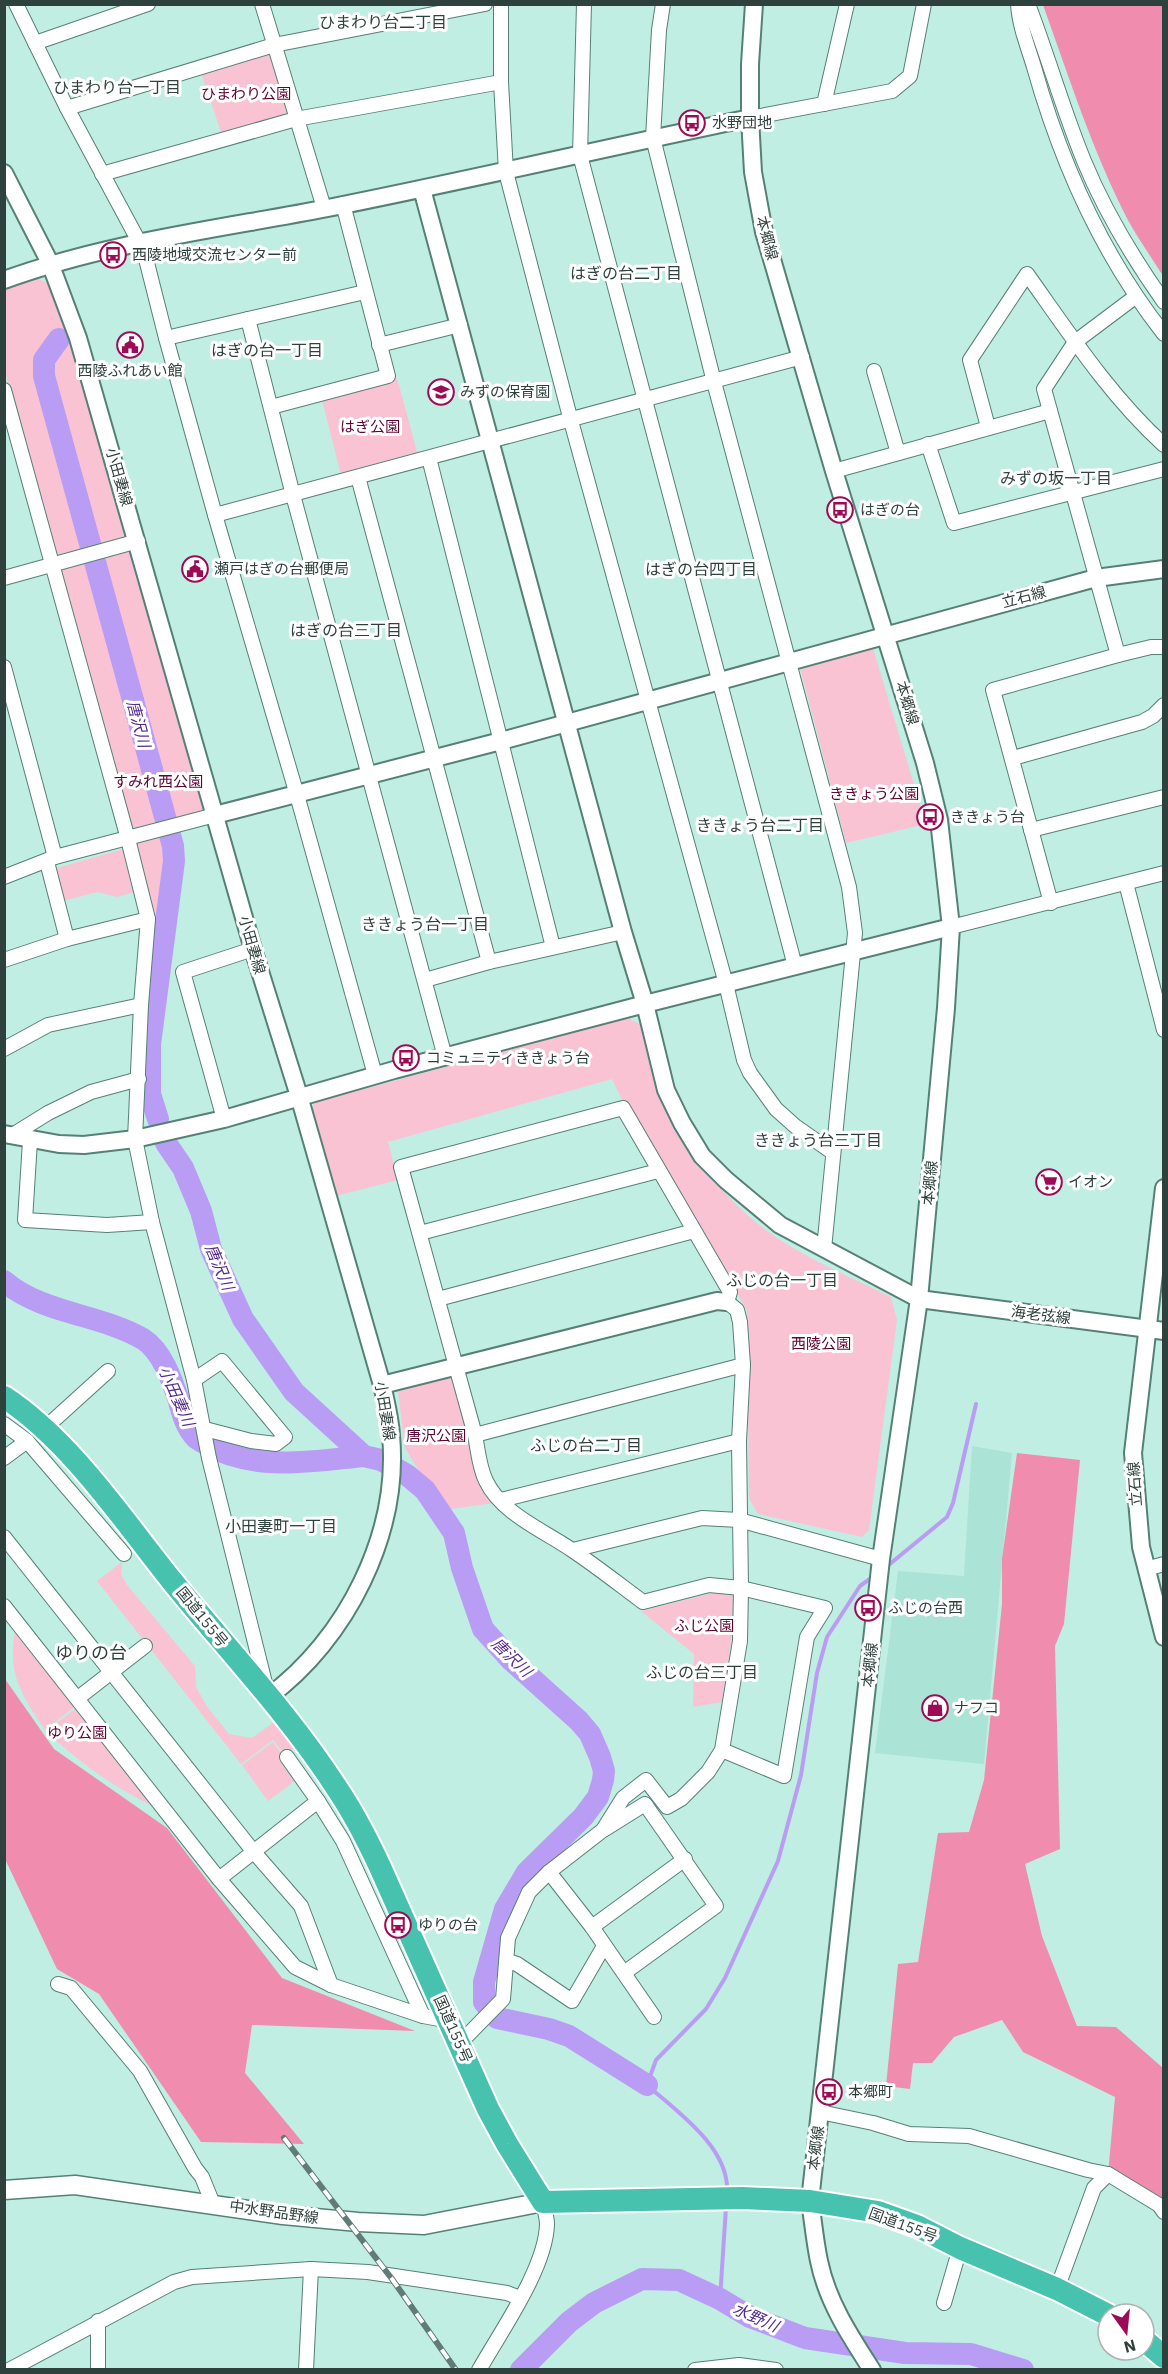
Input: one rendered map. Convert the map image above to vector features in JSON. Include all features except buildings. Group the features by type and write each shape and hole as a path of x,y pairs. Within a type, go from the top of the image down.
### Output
{"highway":[{"name":"国道155号","path":"4,1397 35,1435 82,1469 318,1761 363,1832 488,2109 543,2202 714,2198 810,2201 878,2212 917,2226 960,2248 1057,2289 1096,2309"}],"main road":[{"name":"中水野品野線","path":"4,2190 75,2185 326,2220 424,2224 543,2202"}],"street":[{"path":"16,4 67,108 140,241 215,515 297,795 375,1075"},
{"path":"35,43 148,4"},
{"path":"262,4 324,208"},
{"path":"67,108 274,45 485,4"},
{"path":"501,4 501,82 506,172 647,701 726,984 744,1060 750,1073 776,1109 795,1126 832,1152"},
{"path":"584,4 580,155 795,966"},
{"path":"663,4 659,30 653,138 714,382 849,887 855,933 824,1249"},
{"name":"本郷線","path":"754,4 750,64 750,118 753,172 764,232 834,471 887,634 925,764 939,820 951,927 946,1008 919,1299 880,1568 810,2201 819,2263 828,2288 846,2331 872,2370"},
{"path":"824,104 847,4"},
{"path":"4,280 50,263 140,241 422,189 653,138 892,91 910,76 924,4"},
{"path":"1018,4 1038,84 1082,204 1135,297 1164,334"},
{"path":"1028,4 1084,162 1134,260 1164,302"},
{"path":"102,174 296,119 501,82"},
{"name":"小田妻線","path":"4,173 50,263 78,338 253,949 299,1096 382,1385 391,1435 388,1498 384,1526 373,1558 347,1611 288,1682 268,1697"},
{"path":"422,189 623,932 645,1004 666,1090 702,1156 726,1180 780,1225 919,1299"},
{"path":"271,407 388,376 343,204"},
{"path":"988,427 970,360 1027,274 1075,342 1136,420 1164,445"},
{"path":"166,338 365,292"},
{"path":"1118,655 1044,389 1075,342 1135,297"},
{"path":"248,319 293,495 445,1057"},
{"path":"380,345 460,325"},
{"path":"215,515 802,357"},
{"path":"874,371 898,453"},
{"path":"4,390 128,838 148,919 141,1005 135,1139 152,1222 194,1380 209,1458 263,1668 268,1697"},
{"path":"834,471 1050,411"},
{"path":"928,444 954,523 1164,469"},
{"path":"429,458 554,947"},
{"path":"358,477 489,962"},
{"path":"4,578 138,542"},
{"name":"立石線","path":"215,815 501,741 1096,578 1164,569"},
{"path":"1051,903 993,690 1118,655 1151,647 1164,647"},
{"path":"4,667 51,860 66,939"},
{"path":"1013,758 1142,722 1153,716 1164,705"},
{"path":"1031,830 1164,796"},
{"path":"4,877 51,860 215,815"},
{"path":"8,1135 30,1140 84,1145 135,1139 224,1119 375,1075 645,1004 1164,873"},
{"path":"1126,883 1164,1030"},
{"path":"4,960 66,939 148,919"},
{"path":"425,980 489,962 623,932"},
{"path":"224,1119 183,972 253,949"},
{"path":"4,1049 48,1025 141,1005"},
{"path":"8,1135 92,1092 139,1079"},
{"path":"722,1750 784,1776 807,1637 825,1608 741,1588 710,1585 643,1602 573,1550 514,1514 486,1481 401,1167 622,1108 730,1292 727,1302"},
{"path":"30,1140 25,1220 107,1225 152,1222"},
{"path":"420,1233 658,1171"},
{"name":"立石線","path":"1164,1188 1156,1330 1133,1453 1139,1529 1146,1569 1164,1637"},
{"path":"438,1299 693,1231"},
{"name":"海老弦線","path":"919,1299 1156,1330"},
{"path":"382,1385 717,1301 727,1302 737,1310 743,1365 739,1441 740,1641 722,1750 708,1772 681,1799 667,1807 646,1780 623,1798 603,1830"},
{"path":"194,1380 222,1360 285,1437 276,1444 205,1431"},
{"path":"475,1435 743,1365"},
{"path":"4,1458 35,1435 108,1371"},
{"path":"4,1424 35,1435 124,1554"},
{"path":"501,1500 739,1441"},
{"path":"573,1550 702,1518 739,1520 880,1568"},
{"path":"4,1537 112,1670 253,1851 301,1906 332,1985"},
{"path":"4,1560 16,1551"},
{"path":"1146,1569 1164,1564"},
{"path":"4,1606 219,1879 295,1967 332,1985 423,2016 450,2021"},
{"path":"78,1698 145,1646"},
{"path":"287,1757 343,1841 423,2016"},
{"path":"219,1879 318,1801"},
{"path":"460,2043 503,1999 508,1938 529,1892 549,1872 603,1830 645,1804 716,1906 624,1973"},
{"path":"592,1927 685,1859"},
{"path":"549,1872 592,1927 654,2017"},
{"path":"507,1961 517,1964 572,2001 604,1946"},
{"path":"58,1984 71,1988 140,2071 202,2178 213,2204"},
{"path":"820,2112 873,2123 909,2134 969,2136 1108,2174 1159,2205 1164,2212"},
{"path":"1057,2289 1094,2188 1108,2174"},
{"path":"479,2370 536,2271 543,2250 547,2223 543,2202"},
{"path":"944,2303 960,2248"},
{"path":"9,2370 174,2282 192,2277 311,2269 368,2272 507,2293 520,2298"},
{"path":"306,2370 311,2269"},
{"path":"98,2322 98,2370"},
{"path":"695,2370 739,2365 776,2370"}],"shaded area":[{"path":"1043,5 1163,5 1163,276 1129,222 1104,169"},
{"path":"972,1446 1012,1453 984,1764 875,1753 898,1571 964,1576"},
{"path":"1017,1453 1080,1460 1064,1624 1055,1646 1060,1849 1025,1864 1042,1936 1077,2026 1116,2027 1163,2068 1163,2212 1108,2174 1115,2097 1023,2052 1002,2020 954,2037 932,2063 913,2063 910,2089 886,2086 898,1964 918,1962 938,1833 969,1832 984,1780 1002,1604 1002,1559"},
{"path":"5,1679 54,1749 167,1828 282,1978 415,2031 252,2025 245,2073 304,2144 201,2142 99,1994 57,1969 5,1859"}],"green space":[{"name":"ひまわり公園","path":"270,52 290,116 222,135 201,73"},
{"name":"すみれ西公園","path":"36,278 48,283 60,307 205,806 201,814 163,825 172,856 164,919 154,921 145,889 117,897 98,892 63,901 53,869 134,846 57,556 5,372 4,288"},
{"name":"はぎ公園","path":"397,378 418,455 341,475 322,400"},
{"name":"ききょう公園","path":"873,648 926,824 846,843 800,668"},
{"name":"西陵公園","path":"628,1018 640,1024 652,1071 677,1126 706,1171 724,1191 763,1228 785,1243 824,1265 891,1297 897,1320 869,1530 862,1537 758,1514 749,1499 747,1310 626,1108 612,1079 388,1142 398,1180 332,1197 308,1113 316,1102"},
{"name":"唐沢公園","path":"452,1374 495,1503 443,1510 405,1448 398,1392"},
{"path":"122,1562 121,1574 127,1585 195,1666 196,1687 208,1708 229,1734 252,1738 278,1719 299,1745 285,1755 273,1740 241,1764 97,1581"},
{"name":"ふじ公園","path":"713,1593 733,1595 732,1636 722,1702 693,1707 694,1654 641,1611"},
{"path":"19,1615 78,1704 45,1730 27,1702 13,1663"},
{"name":"ゆり公園","path":"79,1706 157,1808 98,1774 46,1731"},
{"path":"273,1742 299,1778 268,1801 242,1765"}],"waterway":[{"name":"唐沢川","path":"59,339 44,360 44,376 173,846 174,861 150,1044 150,1094 158,1119"},
{"name":"唐沢川","path":"166,1143 183,1168 201,1211 211,1249 243,1319 294,1392 364,1456 381,1460 407,1475 425,1490 454,1533 462,1568 483,1629 510,1659 579,1721 590,1734 604,1771 598,1797 583,1817 527,1872 505,1909 484,1982 484,2002 497,2018 549,2029 569,2036 647,2085"},
{"name":"小田妻川","path":"4,1281 35,1300 109,1324 150,1344 166,1367 190,1430 196,1438 208,1445 245,1459 265,1462 305,1462 364,1456"},
{"path":"885,1568 947,1517 953,1503 976,1404"},
{"path":"727,2191 725,2175 710,2145 686,2118 647,2085 656,2060 706,2009 725,1978 778,1861 801,1775 817,1673 827,1637 860,1586 874,1576"},
{"path":"720,2299 726,2207"},
{"name":"水野川","path":"521,2370 569,2322 594,2303 642,2279 679,2280 720,2299 750,2317 805,2338 905,2353 971,2354 1023,2370"}],"railway":[{"path":"284,2138 392,2279 456,2370"}],"place":[{"name":"水野団地","path":"692,123"},
{"name":"西陵地域交流センター前","path":"113,255"},
{"name":"西陵ふれあい館","path":"130,345"},
{"name":"みずの保育園","path":"441,392"},
{"name":"はぎの台","path":"840,510"},
{"name":"瀬戸はぎの台郵便局","path":"195,569"},
{"name":"ききょう台","path":"930,817"},
{"name":"コミュニティききょう台","path":"406,1058"},
{"name":"イオン","path":"1049,1182"},
{"name":"ふじの台西","path":"868,1608"},
{"name":"ナフコ","path":"935,1708"},
{"name":"ゆりの台","path":"398,1925"},
{"name":"本郷町","path":"829,2092"}],"district":[{"name":"ひまわり台二丁目","path":"383,22"},
{"name":"ひまわり台一丁目","path":"117,87"},
{"name":"はぎの台二丁目","path":"626,273"},
{"name":"はぎの台一丁目","path":"267,350"},
{"name":"みずの坂一丁目","path":"1056,478"},
{"name":"はぎの台四丁目","path":"701,569"},
{"name":"はぎの台三丁目","path":"346,630"},
{"name":"ききょう台二丁目","path":"760,825"},
{"name":"ききょう台一丁目","path":"425,924"},
{"name":"ききょう台三丁目","path":"818,1140"},
{"name":"ふじの台一丁目","path":"782,1280"},
{"name":"ふじの台二丁目","path":"586,1445"},
{"name":"小田妻町一丁目","path":"281,1526"},
{"name":"ゆりの台","path":"91,1653"},
{"name":"ふじの台三丁目","path":"702,1672"}]}
